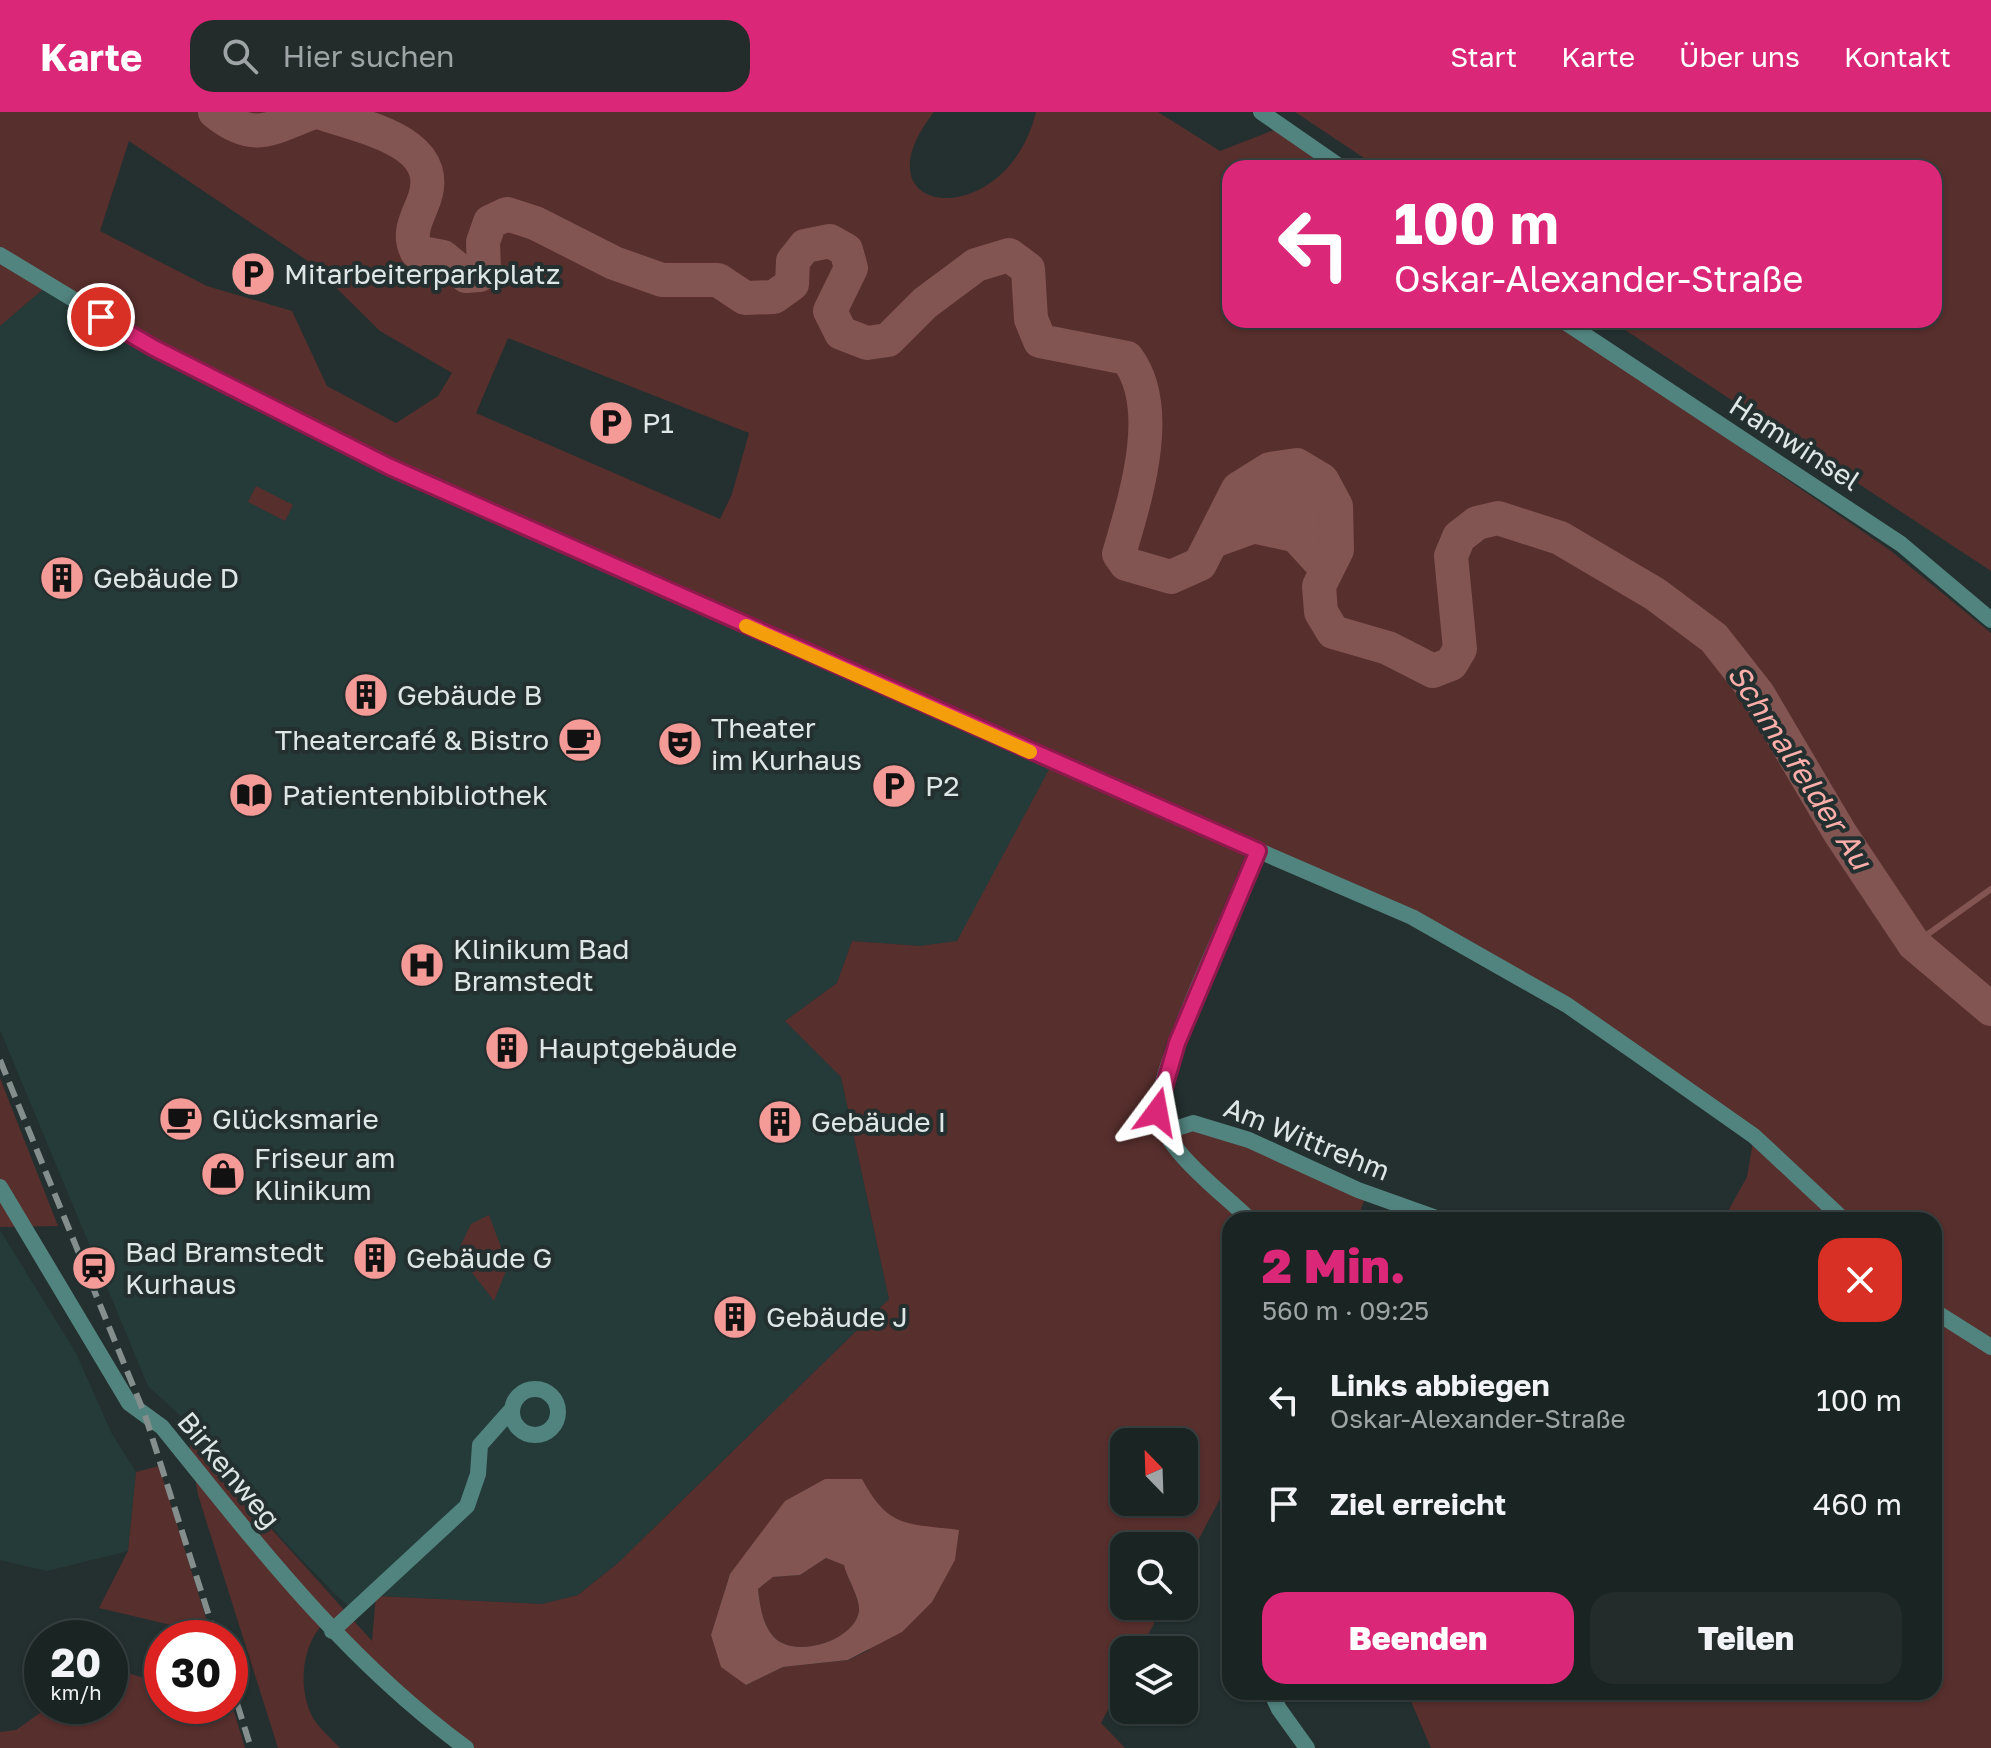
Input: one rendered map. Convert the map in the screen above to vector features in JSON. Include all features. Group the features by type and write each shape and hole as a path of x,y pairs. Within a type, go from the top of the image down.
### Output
{"street":[{"path":"1261,112 1330,160"},
{"path":"0,255 154,348 390,467 1412,917 1567,1005 1754,1136 1835,1212"},
{"name":"Hamwinsel","path":"1574,328 1901,544 1991,620"},
{"path":"1242,1212 1179,1151 1165,1132 1157,1112 1169,1066 1258,851"},
{"name":"Am Wittrehm","path":"1165,1132 1193,1123 1249,1140 1358,1190 1420,1212"},
{"name":"Birkenweg","path":"0,1187 129,1403 162,1427 332,1631 419,1714 466,1748"},
{"path":"1942,1316 1991,1347"},
{"path":"332,1631 467,1506 478,1474 480,1445 512,1409"},
{"path":"1276,1700 1307,1748"}],"shaded area":[{"path":"0,112 934,112 913,147 911,174 922,191 943,198 969,194 996,179 1020,152 1036,112 1158,112 1220,151 1274,130 1318,160 1222,160 1222,328 1567,328 1891,551 1991,633 1991,1748 1431,1748 1410,1700 1942,1700 1942,1212 1727,1212 1747,1177 1754,1136 1636,1053 1412,917 1247,851 1166,1043 1149,1113 1165,1132 1192,1127 1249,1144 1359,1194 1364,1201 1360,1212 1222,1212 1222,1495 1198,1541 1198,1532 1110,1532 1110,1620 1156,1620 1147,1636 1110,1636 1110,1706 1101,1723 1125,1748 462,1748 324,1623 307,1654 304,1691 313,1718 340,1748 278,1748 248,1653 248,1620 238,1620 198,1495 188,1436 372,1641 376,1596 542,1604 578,1595 618,1563 889,1299 841,1077 785,1021 837,983 852,941 920,946 957,941 1053,762 390,467 48,285 0,326","holes":["129,141 311,263 380,331 452,373 438,396 396,423 327,386 292,311 207,286 100,231","508,338 749,433 732,494 720,519 476,413","862,1479 876,1506 900,1523 869,1650 849,1660 783,1667 746,1685 711,1636 730,1574"]},
{"path":"1295,112 1991,112 1991,571 1622,328 1942,328 1942,160 1367,160"},
{"name":"Klinikum Bad Bramstedt","path":"48,285 1053,762 983,902 957,942 920,946 852,941 837,983 785,1021 841,1077 889,1299 618,1563 578,1595 542,1604 377,1596 358,1615 334,1593 284,1541 186,1421 148,1386 0,1030 0,326"},
{"path":"1297,465 1327,490 1338,518 1334,550 1319,586 1287,551 1255,544 1200,564 1225,512 1244,486 1257,477"},
{"path":"256,486 293,505 285,521 248,502"},
{"path":"0,1078 58,1226 0,1227"},
{"path":"489,1215 508,1266 494,1301 457,1253 471,1224"},
{"path":"0,1230 76,1353 112,1434 136,1472 128,1551 47,1571 0,1560"},
{"path":"159,1466 206,1620 150,1620 99,1608 128,1551 136,1472"},
{"path":"825,1479 862,1479 881,1507 901,1521 959,1530 955,1560 932,1602 902,1632 848,1660 783,1667 746,1685 721,1667 711,1635 730,1574 785,1501","holes":["826,1558 844,1565 858,1600 859,1611 847,1631 822,1644 808,1647 782,1643 773,1636 764,1620 758,1589 773,1577 800,1575"]},
{"path":"826,1558 844,1564 859,1606 855,1622 847,1631 822,1644 808,1647 782,1643 766,1625 758,1589 773,1577 800,1575"},
{"path":"128,1673 144,1678 144,1724 238,1724 245,1748 0,1748 0,1732 16,1730 24,1724 128,1724"}],"waterway":[{"name":"Schmalfelder Au","path":"215,112 241,128 253,130 274,127 314,112"},
{"name":"Schmalfelder Au","path":"319,112 397,140 413,152 424,166 427,183 414,228 414,246 417,252 443,257 466,276 479,275 484,268 483,242 490,222 507,214 535,223 614,263 662,280 718,280 745,298 774,297 792,284 793,261 805,246 830,241 846,250 851,268 830,311 841,333 867,343 888,340 925,303 976,265 1009,255 1028,269 1031,319 1040,341 1127,358 1138,379 1144,402 1145,427 1139,481 1119,554 1126,564 1171,577 1200,564 1238,489 1270,469 1297,465 1322,480 1336,506 1337,550 1319,586 1321,612 1333,632 1388,648 1433,671 1451,664 1460,649 1451,556 1459,537 1477,523 1498,518 1560,538 1655,594 1714,638 1758,694 1840,833 1914,944 1991,1009"},
{"path":"1914,944 1991,889"}],"railway":[{"path":"0,1060 145,1415 210,1620"},
{"path":"243,1724 251,1748"}],"slow traffic":[{"path":"746,626 1030,752"}],"place":[{"name":"Mitarbeiterparkplatz","path":"253,274"},
{"name":"P1","path":"611,423"},
{"name":"Gebäude D","path":"62,578"},
{"name":"Gebäude B","path":"366,695"},
{"name":"Theatercafé & Bistro","path":"580,740"},
{"name":"Theater im Kurhaus","path":"680,744"},
{"name":"P2","path":"894,786"},
{"name":"Patientenbibliothek","path":"251,795"},
{"name":"Klinikum Bad Bramstedt","path":"422,965"},
{"name":"Hauptgebäude","path":"507,1048"},
{"name":"Glücksmarie","path":"181,1119"},
{"name":"Gebäude I","path":"780,1122"},
{"name":"Friseur am Klinikum","path":"223,1174"},
{"name":"Gebäude G","path":"375,1258"},
{"name":"Bad Bramstedt Kurhaus","path":"94,1268"},
{"name":"Gebäude J","path":"735,1317"}],"route":[{"path":"101,317 154,348 390,467 1258,851 1177,1043 1161,1089 1157,1112"}]}
